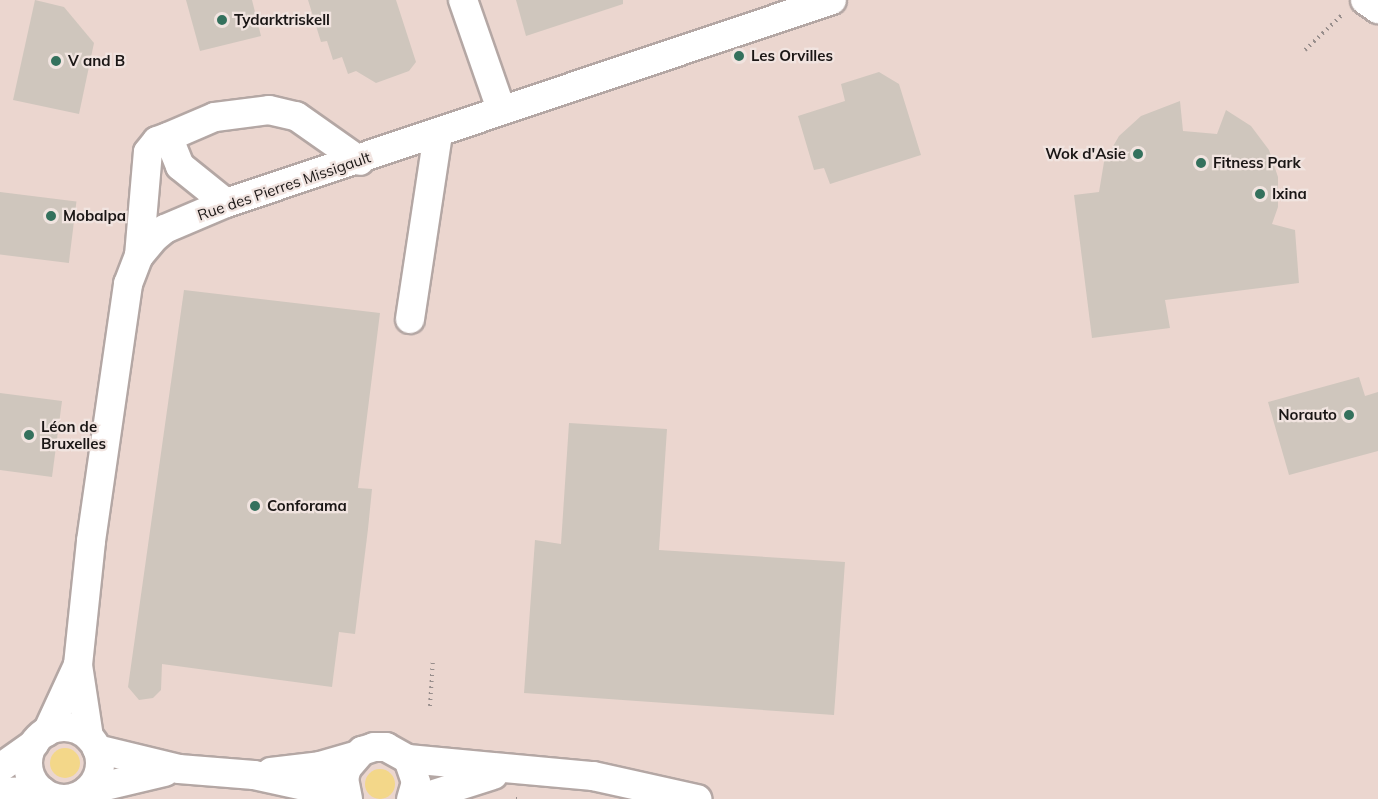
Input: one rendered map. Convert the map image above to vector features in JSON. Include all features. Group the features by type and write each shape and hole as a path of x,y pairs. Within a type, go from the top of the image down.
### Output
{"street":[{"path":"463,0 501,109"},
{"name":"Rue des Pierres Missigault","path":"93,743 78,665 91,541 128,284 139,256 165,229 226,203 360,161 501,109 832,0"},
{"path":"1356,5 1378,9"},
{"path":"139,256 148,152 157,141 215,117 269,110 296,116 360,161"},
{"path":"410,319 438,134"},
{"path":"168,137 180,166 226,203"},
{"name":"Rue des Pierres Missigault","path":"40,738 78,665"},
{"path":"0,768 40,738 73,728 93,743 179,769 254,775 327,791 346,799 344,779 356,756"},
{"path":"40,738 28,764 42,791"},
{"path":"88,790 98,775 93,743"},
{"path":"254,775 320,766 356,756 374,747 386,747 408,759 615,780 697,799"},
{"path":"408,759 416,782 411,799"},
{"path":"0,792 42,791 60,798 116,780 179,769"},
{"path":"418,799 516,770"}],"path":[{"path":"1305,50 1356,5"},
{"path":"430,706 433,660"},
{"path":"516,799 521,799"}],"shaded area":[{"path":"0,0 1378,0 1378,799 0,799"},
{"path":"65,748 71,749 79,757 79,769 71,777 65,778 59,777 51,769 50,763 51,757 59,749"},
{"path":"380,769 390,774 395,784 390,794 380,799 370,794 365,784 370,774"}],"building":[{"name":"V and B","path":"35,0 64,7 94,43 79,114 13,100"},
{"path":"186,0 252,0 261,36 200,51"},
{"path":"308,0 396,0 416,62 409,71 376,83 356,71 348,74 342,57 333,60 327,41 321,42"},
{"path":"516,0 623,0 623,4 526,36"},
{"path":"879,72 899,84 921,155 830,184 824,168 814,170 798,116 845,101 841,84"},
{"path":"1180,101 1183,131 1217,134 1226,110 1251,126 1269,150 1278,177 1278,207 1272,224 1295,230 1299,283 1165,300 1170,328 1092,338 1074,195 1099,192 1104,162 1119,136 1141,116"},
{"path":"0,192 76,201 69,263 0,254"},
{"name":"Conforama","path":"184,290 380,313 358,488 372,489 355,634 339,632 332,687 162,664 161,690 153,698 139,700 128,687"},
{"path":"1359,377 1365,396 1378,392 1378,451 1289,475 1268,402"},
{"name":"Léon de Bruxelles","path":"0,393 62,401 52,477 0,470"},
{"path":"569,423 667,429 659,550 845,562 834,715 524,693 535,540 561,544"}],"place":[{"name":"Tydarktriskell","path":"222,20"},
{"name":"Les Orvilles","path":"739,56"},
{"name":"V and B","path":"56,61"},
{"name":"Wok d'Asie","path":"1138,154"},
{"name":"Fitness Park","path":"1201,163"},
{"name":"Ixina","path":"1260,194"},
{"name":"Mobalpa","path":"51,216"},
{"name":"Norauto","path":"1349,415"},
{"name":"Léon de Bruxelles","path":"29,435"},
{"name":"Conforama","path":"255,506"}]}
